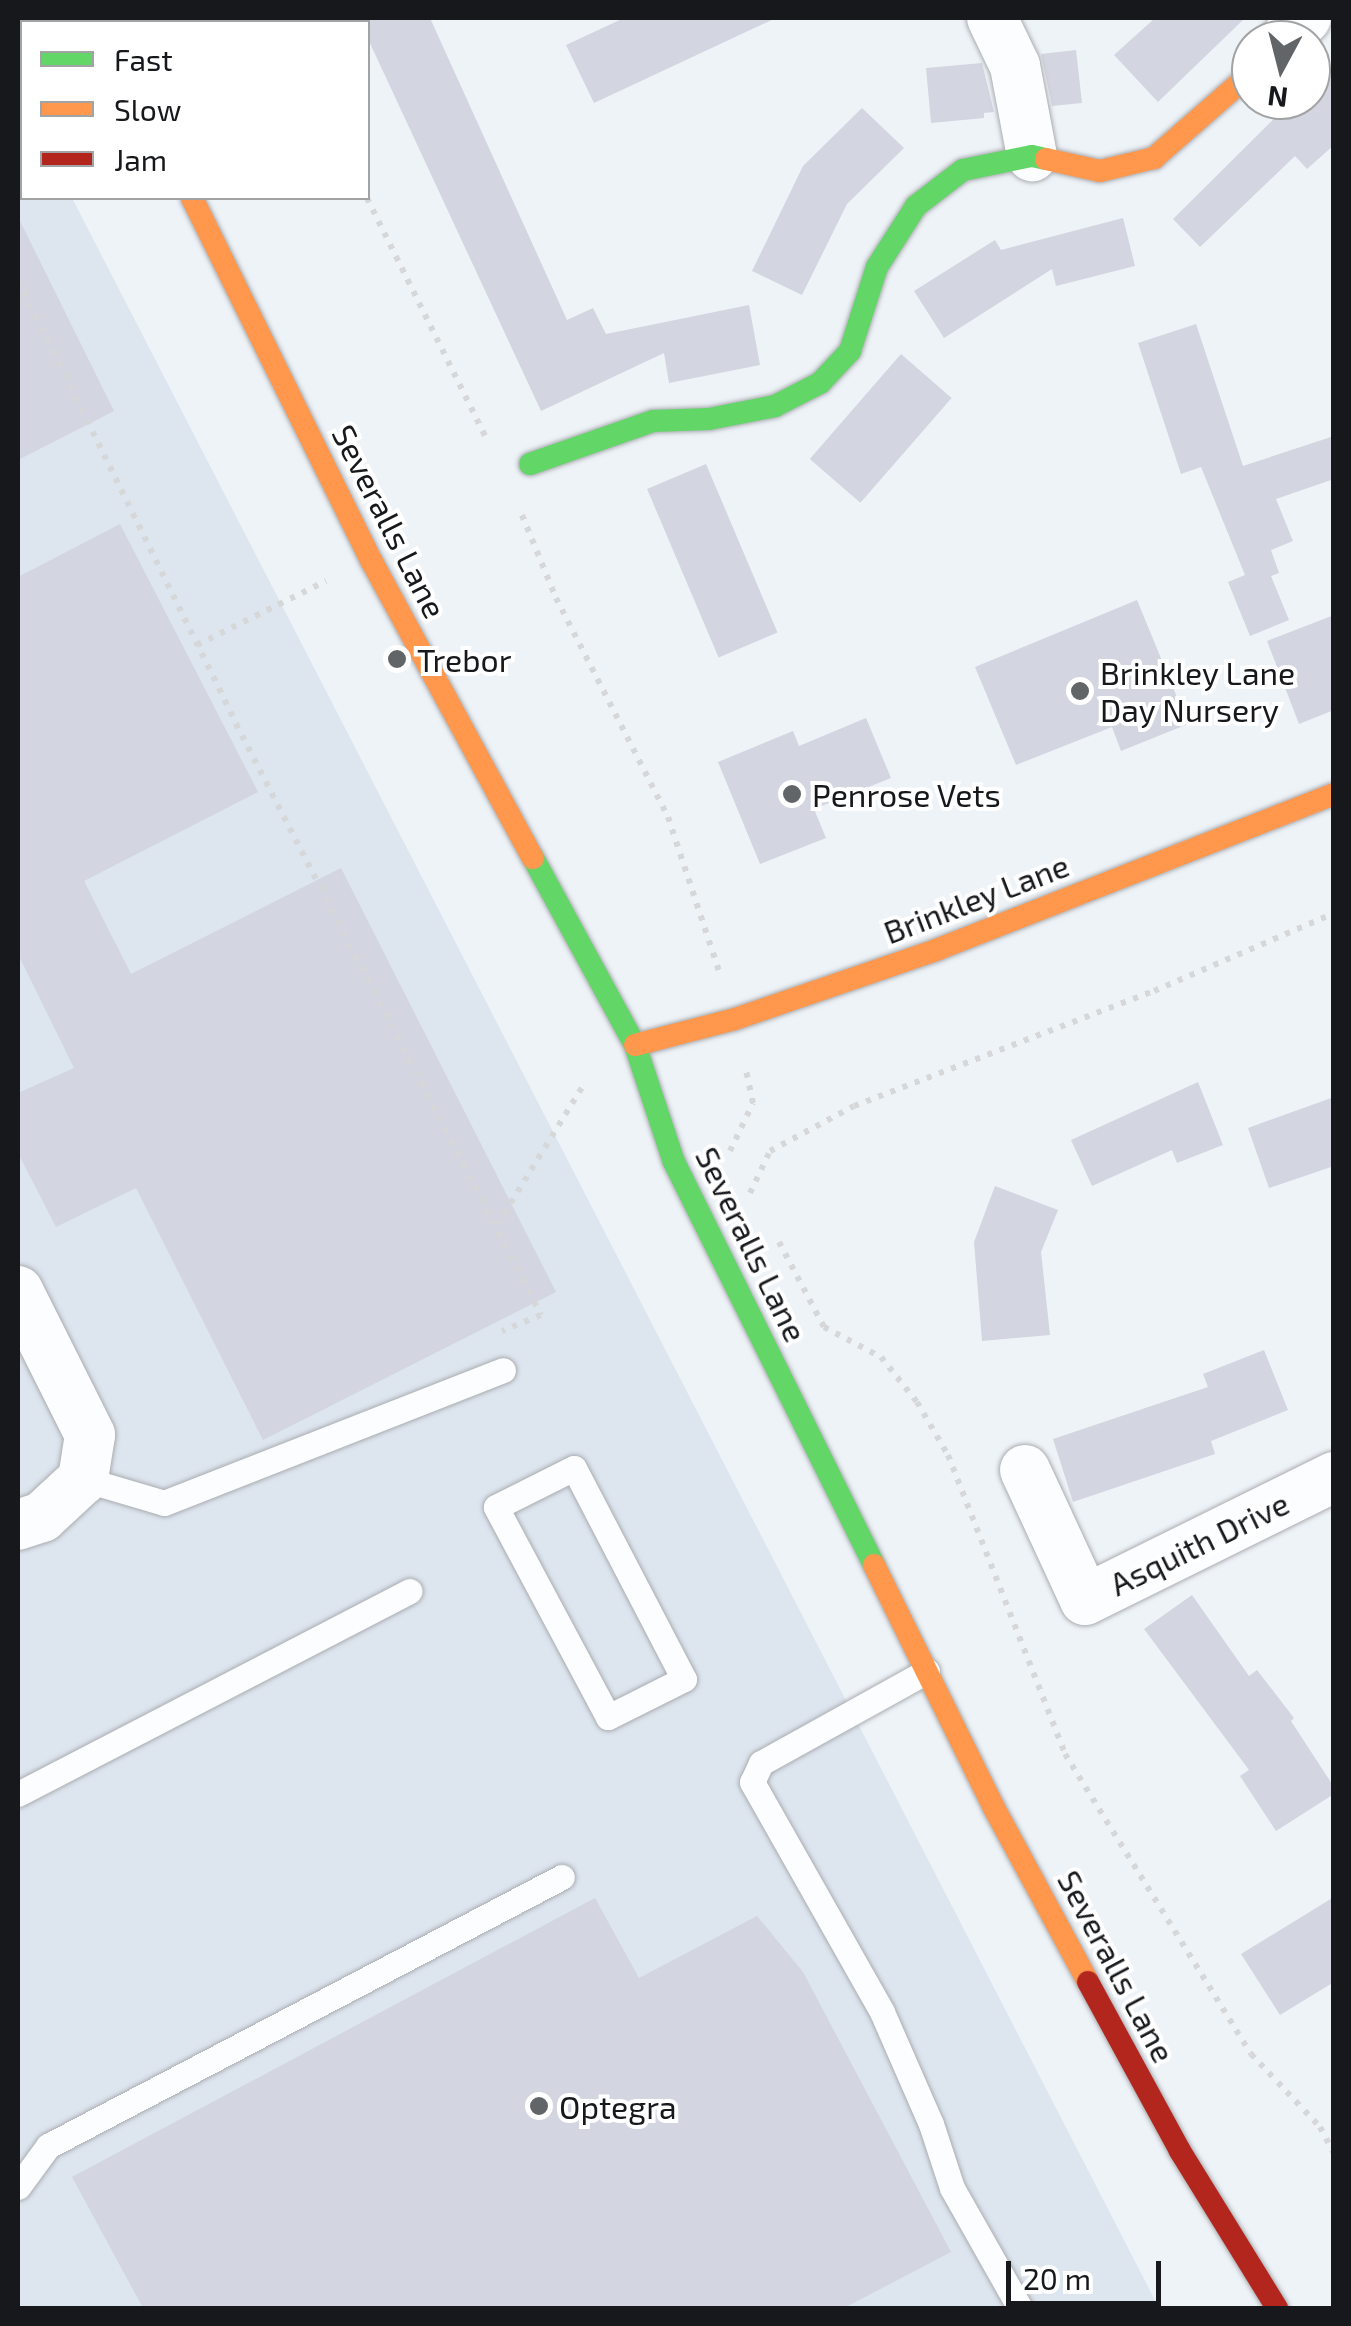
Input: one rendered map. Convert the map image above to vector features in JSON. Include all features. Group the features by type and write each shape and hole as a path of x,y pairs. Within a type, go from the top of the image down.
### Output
{"street":[{"path":"992,18 1015,66 1032,156"},
{"path":"530,464 654,421 709,419 775,406 820,383 850,351 877,267 916,206 963,170 1032,156 1100,171 1154,158 1231,91"},
{"name":"Severalls Lane","path":"193,200 372,562 635,1046 674,1162 994,1808 1180,2151 1277,2308"},
{"name":"Brinkley Lane","path":"635,1046 735,1020 936,950 1334,794"},
{"path":"18,1290 90,1435 83,1479 42,1517 18,1525"},
{"name":"Asquith Drive","path":"1025,1470 1086,1600 1334,1477"}],"lane":[{"path":"83,1479 164,1503 502,1370"},
{"path":"574,1468 684,1679 608,1717 496,1507 574,1468"},
{"path":"18,1794 410,1590"},
{"path":"927,1672 761,1763 752,1782 882,2012 931,2124 952,2188 1020,2308"},
{"path":"18,2187 48,2146 562,1877"}],"path":[{"path":"367,200 507,480 556,598 668,816 735,1020 753,1104 730,1153 736,1166"},
{"path":"18,280 197,645 540,1314 498,1333 502,1370"},
{"path":"507,480 530,464"},
{"path":"197,645 336,576"},
{"path":"496,1226 584,1084"},
{"path":"743,1179 750,1192"}],"shaded area":[{"path":"18,91 20,200 73,200 1159,2308 18,2308"}],"building":[{"path":"358,18 430,18 567,320 593,308 606,334 749,305 760,365 669,383 664,353 541,411 370,43 370,20"},
{"path":"624,18 776,18 594,103 566,45"},
{"path":"1155,18 1245,18 1231,20 1231,32 1158,102 1114,55"},
{"path":"1076,50 1082,103 1052,106 1041,54"},
{"path":"982,63 994,112 984,113 984,118 931,123 926,68"},
{"path":"1334,63 1334,145 1307,169 1295,156 1200,247 1173,219 1273,120 1331,120"},
{"path":"862,108 904,148 847,204 802,295 752,271 803,166"},
{"path":"18,217 114,411 18,460"},
{"path":"1123,218 1135,266 1056,286 1052,269 944,338 914,291 995,240 1001,250"},
{"path":"1196,324 1243,466 1334,436 1334,479 1276,499 1293,541 1271,550 1279,573 1271,576 1289,620 1250,636 1228,582 1245,575 1201,467 1181,474 1138,343"},
{"path":"901,354 952,398 860,503 810,459"},
{"path":"706,464 778,632 719,657 647,489"},
{"path":"120,524 258,792 84,881 131,974 341,868 556,1292 263,1440 136,1188 56,1227 18,1153 18,1093 74,1068 18,954 18,577"},
{"name":"Brinkley Lane Day Nursery","path":"1137,600 1188,724 1121,751 1112,727 1016,765 975,667"},
{"path":"1334,615 1334,710 1299,724 1267,641"},
{"name":"Penrose Vets","path":"866,718 891,778 814,809 826,838 760,864 718,762 793,731 799,746"},
{"path":"1198,1082 1223,1145 1177,1163 1172,1150 1092,1186 1071,1140"},
{"path":"1334,1097 1334,1166 1269,1188 1248,1128"},
{"path":"995,1186 1058,1210 1041,1252 1050,1335 982,1341 974,1242"},
{"path":"1264,1350 1288,1410 1211,1441 1215,1454 1073,1502 1053,1439 1208,1387 1203,1374"},
{"path":"1192,1595 1249,1676 1257,1670 1294,1718 1291,1721 1334,1787 1334,1794 1276,1831 1240,1776 1249,1770 1144,1629"},
{"path":"1334,1897 1334,1982 1280,2015 1241,1954"},
{"name":"Optegra","path":"595,1898 639,1978 757,1916 803,1972 951,2252 844,2308 143,2308 72,2177"}],"traffic: fast":[{"path":"530,464 653,421 709,419 775,406 820,383 850,351 877,267 916,206 963,170 1032,156 1046,159"},
{"path":"533,858 635,1045 674,1162 874,1565"}],"traffic: slow":[{"path":"1046,159 1100,171 1154,158 1231,91"},
{"path":"193,200 372,562 533,858"},
{"path":"635,1045 735,1019 936,950 1334,794"},
{"path":"874,1565 994,1808 1088,1982"}],"traffic: jam":[{"path":"1088,1982 1180,2151 1277,2308"}],"place":[{"name":"Trebor","path":"397,659"},
{"name":"Brinkley Lane Day Nursery","path":"1080,691"},
{"name":"Penrose Vets","path":"792,794"},
{"name":"Optegra","path":"539,2106"}]}
